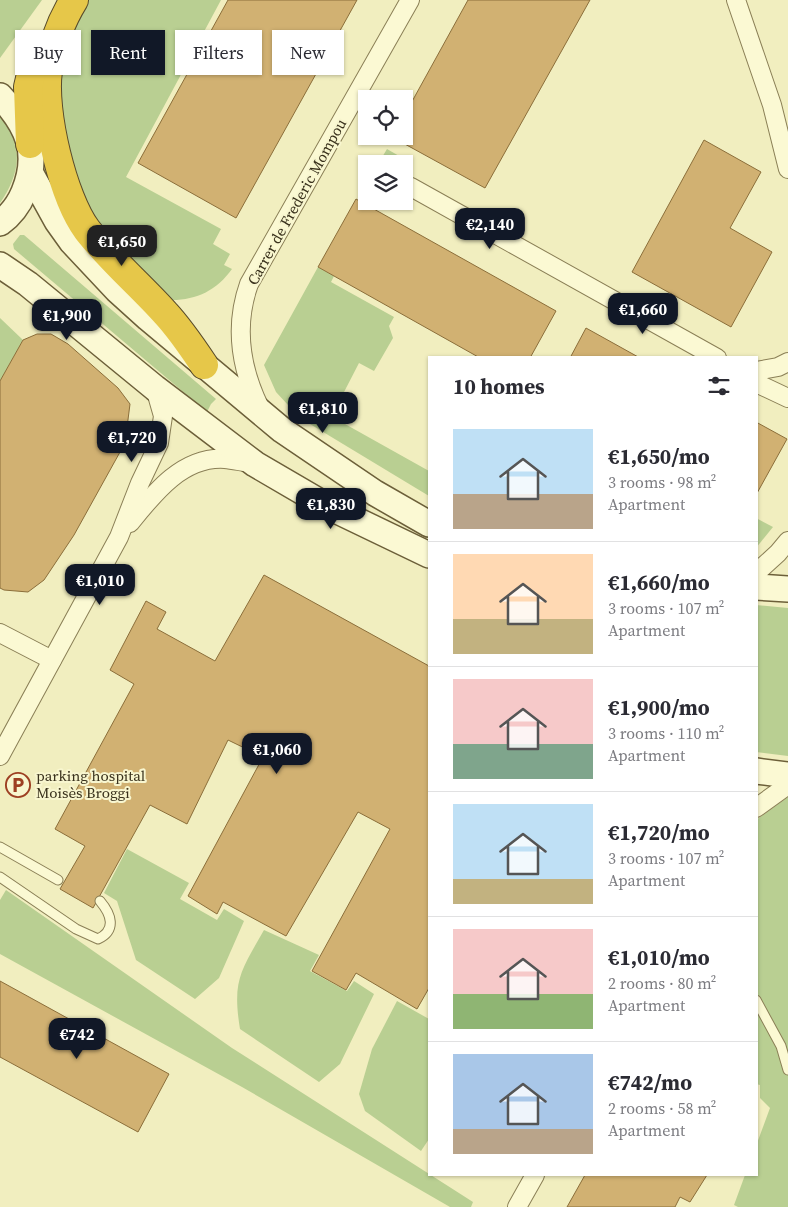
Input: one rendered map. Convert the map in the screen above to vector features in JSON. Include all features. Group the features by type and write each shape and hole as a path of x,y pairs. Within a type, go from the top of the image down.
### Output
{"highway":[{"path":"30,144 28,87 42,36 60,0"},
{"path":"74,0 59,30 48,73 50,115 65,188 86,229 136,284 165,312 204,365"}],"street":[{"name":"Carrer de Frederic Mompou","path":"264,415 251,388 244,364 241,338 242,304 249,284 410,0"},
{"path":"736,0 772,105 788,169"},
{"path":"0,96 19,119 30,144 31,174 21,200 0,223"},
{"path":"31,174 57,221 90,264 148,318 282,430 375,493 428,523"},
{"path":"413,188 713,356"},
{"path":"0,265 58,308 155,388 255,464 320,502 428,555"},
{"path":"758,371 778,367 788,362"},
{"path":"758,384 788,398"},
{"path":"0,756 119,537 140,483 159,443 163,416 155,388"},
{"path":"119,537 151,497 169,480 189,466 208,460 225,459 255,464"},
{"path":"758,571 778,554 788,541"},
{"path":"758,587 788,589"},
{"path":"0,633 52,660"},
{"path":"758,771 788,775"},
{"path":"758,807 788,785"},
{"path":"517,1207 534,1176"}],"lane":[{"path":"0,848 58,880"},
{"path":"0,877 76,929 98,939 103,936 112,924 111,917 100,901"},
{"path":"758,1004 781,1046 788,1070"}],"green space":[{"path":"0,0 42,0 20,30 15,30 15,37 0,58"},
{"path":"84,0 221,0 205,30 175,30 175,75 181,75 126,177 221,229 213,244 230,254 224,265 232,269 220,283 198,296 172,300 91,219 70,170 56,81 58,75 81,75 81,30 72,30 77,13"},
{"path":"0,116 13,138 17,160 12,181 0,203"},
{"path":"387,149 397,155 383,155"},
{"path":"20,235 24,235 216,399 207,412 14,249 13,244"},
{"path":"318,267 334,276 331,282 394,317 389,326 393,338 374,371 359,363 343,394 357,403 345,424 428,470 428,495 300,418 276,392 264,365"},
{"path":"0,318 23,340 0,381"},
{"path":"758,519 773,527 758,546"},
{"path":"758,605 788,608 788,756 758,752"},
{"path":"788,797 788,1207 738,1207 734,1205 745,1176 758,1176 758,1141 770,1108 760,1098 760,1085 758,1084 758,819"},
{"path":"127,849 189,883 180,899 217,920 224,909 244,921 219,978 195,999 136,960 117,901 104,893"},
{"path":"6,890 232,1048 428,1173 428,1176 432,1176 473,1202 471,1207 450,1207 242,1087 0,954 0,900"},
{"path":"264,930 319,955 310,971 347,991 354,981 374,994 340,1064 319,1082 240,1029 237,999 240,976"},
{"path":"397,1001 428,1018 428,1140 421,1151 365,1111 359,1094 372,1049"}],"building":[{"path":"228,0 357,0 340,30 272,30 272,75 315,75 236,218 138,163 187,75 262,75 262,30 211,30"},
{"path":"468,0 590,0 485,188 407,145 413,145 413,100"},
{"path":"704,140 761,172 730,228 772,252 731,327 632,272"},
{"path":"356,199 358,200 358,210 376,210 556,311 531,356 476,356 318,267"},
{"path":"586,328 636,356 571,356"},
{"path":"37,334 51,334 68,344 118,388 130,404 125,443 74,535 44,580 28,592 0,588 0,381 23,340"},
{"path":"758,423 787,439 758,491"},
{"path":"264,575 428,665 428,990 417,1009 356,973 346,990 312,971 390,829 358,812 286,936 223,902 217,914 188,896 263,757 228,740 187,824 150,805 93,908 60,889 85,846 55,829 134,684 110,670 146,601 166,612 157,629 215,661"},
{"path":"0,981 169,1074 138,1132 0,1057"},
{"path":"584,1176 706,1176 690,1202 680,1197 675,1207 567,1207"}],"place":[{"name":"parking hospital Moisès Broggi","path":"18,785"}]}
